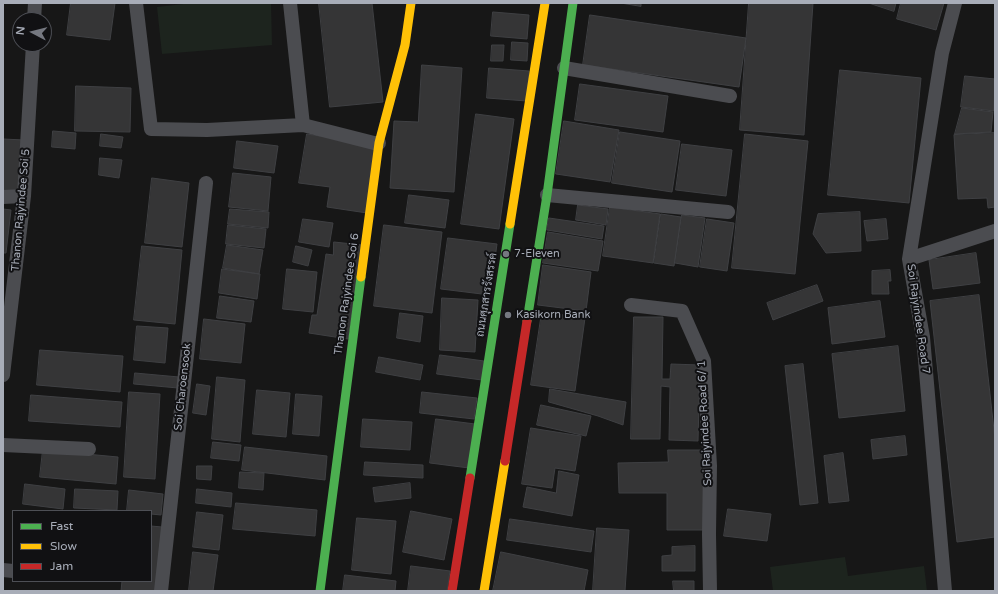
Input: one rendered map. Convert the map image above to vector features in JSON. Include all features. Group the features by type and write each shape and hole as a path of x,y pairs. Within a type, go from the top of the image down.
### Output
{"street":[{"path":"136,3 151,129 207,130 303,125 379,143"},
{"path":"290,3 303,125"},
{"name":"Thanon Rajyindee Soi 6","path":"320,591 379,143 404,45 412,3"},
{"name":"ถนนศุภสารรังสรรค์","path":"452,591 546,3"},
{"path":"484,591 547,195 574,3"},
{"name":"Soi Rajyindee Road 7","path":"945,591 923,337 909,259 942,54 955,3"},
{"name":"Thanon Rajyindee Soi 5","path":"3,375 24,196 33,52"},
{"path":"564,68 730,96"},
{"name":"Soi Charoensook","path":"161,591 206,183"},
{"path":"547,195 728,212"},
{"path":"3,197 24,196"},
{"path":"909,259 995,231"},
{"name":"Soi Rajyindee Road 6/ 1","path":"631,305 682,311 704,361 710,466 710,591"},
{"path":"3,445 89,449"}],"shaded area":[{"path":"192,3 271,3 272,45 162,54 157,7"},
{"path":"845,557 848,576 924,566 927,591 773,591 770,567"}],"building":[{"path":"71,3 115,3 110,40 67,35"},
{"path":"319,3 372,3 383,102 330,107"},
{"path":"621,3 641,3 641,6"},
{"path":"749,3 813,3 804,135 740,130"},
{"path":"869,3 896,3 894,11"},
{"path":"901,3 944,3 936,30 897,19"},
{"path":"493,12 529,15 527,39 491,36"},
{"path":"590,15 746,38 739,87 583,65"},
{"path":"512,42 528,43 527,61 511,60"},
{"path":"492,45 504,45 503,61 491,61"},
{"path":"422,65 462,68 454,192 390,188 394,121 418,122"},
{"path":"489,68 529,71 527,101 487,98"},
{"path":"840,70 921,78 909,203 828,195"},
{"path":"965,76 995,79 994,111 961,107"},
{"path":"580,84 668,96 663,132 575,120"},
{"path":"76,86 131,88 130,132 75,131"},
{"path":"962,108 993,112 991,132 955,134"},
{"path":"476,114 514,119 499,229 461,224"},
{"path":"564,121 619,130 610,182 556,174"},
{"path":"53,131 76,133 75,149 52,147"},
{"path":"620,132 680,141 672,192 612,183"},
{"path":"995,133 995,207 988,208 987,198 958,199 954,135"},
{"path":"101,134 123,137 121,148 100,146"},
{"path":"307,134 377,145 367,213 327,207 330,187 299,183"},
{"path":"745,134 808,141 795,274 732,268"},
{"path":"3,139 24,140 21,192 3,191"},
{"path":"237,141 278,146 274,173 234,168"},
{"path":"682,144 732,150 726,196 676,190"},
{"path":"100,158 122,160 119,178 99,175"},
{"path":"233,173 271,177 268,211 229,207"},
{"path":"152,178 189,183 182,247 145,243"},
{"path":"409,195 449,200 445,228 405,223"},
{"path":"578,205 608,209 606,225 576,220"},
{"path":"610,207 660,214 653,263 603,256"},
{"path":"3,209 11,210 6,253 3,253"},
{"path":"230,209 269,212 268,228 228,224"},
{"path":"860,212 861,251 826,253 813,234 818,214"},
{"path":"661,214 681,217 674,266 654,263"},
{"path":"682,215 705,218 698,267 675,263"},
{"path":"549,218 604,226 602,239 547,230"},
{"path":"303,219 333,223 329,247 299,242"},
{"path":"707,219 734,223 727,271 700,267"},
{"path":"886,219 888,239 867,241 864,221"},
{"path":"228,225 266,229 264,248 226,244"},
{"path":"384,225 442,232 432,313 374,306"},
{"path":"548,232 603,241 598,271 543,263"},
{"path":"448,238 497,244 490,295 441,289"},
{"path":"334,242 362,245 348,339 309,333 312,315 317,315 326,254 333,255"},
{"path":"227,245 263,250 259,274 223,268"},
{"path":"142,246 182,250 175,324 134,320"},
{"path":"296,246 312,250 308,266 293,262"},
{"path":"976,253 980,283 933,289 929,260"},
{"path":"543,265 591,272 586,311 538,305"},
{"path":"222,269 260,274 257,299 219,293"},
{"path":"287,269 317,272 313,312 283,309"},
{"path":"890,270 891,281 888,281 889,294 872,294 872,271"},
{"path":"817,285 823,301 773,320 767,303"},
{"path":"979,295 995,439 995,537 957,542 930,301"},
{"path":"220,296 254,301 251,322 217,318"},
{"path":"442,298 478,300 475,352 440,350"},
{"path":"880,301 885,337 832,344 828,308"},
{"path":"542,312 585,318 575,391 531,385"},
{"path":"400,313 423,316 420,342 397,338"},
{"path":"634,317 663,317 662,379 670,379 671,364 700,365 698,441 669,440 670,387 661,386 660,439 631,439"},
{"path":"204,319 245,324 241,363 200,359"},
{"path":"137,326 168,328 165,363 134,360"},
{"path":"898,346 905,411 839,418 832,354"},
{"path":"40,350 123,356 120,392 37,385"},
{"path":"440,355 484,361 482,380 437,374"},
{"path":"379,357 423,365 420,380 376,372"},
{"path":"803,364 818,503 800,505 785,366"},
{"path":"135,373 179,377 178,388 134,384"},
{"path":"217,377 245,380 240,442 212,439"},
{"path":"197,384 210,386 206,415 193,413"},
{"path":"550,389 626,402 623,425 549,402"},
{"path":"257,390 290,393 286,437 253,434"},
{"path":"129,392 160,394 155,479 124,477"},
{"path":"422,392 477,398 474,419 420,413"},
{"path":"296,394 322,396 319,436 293,434"},
{"path":"31,395 122,402 120,427 29,421"},
{"path":"541,405 591,416 586,436 537,425"},
{"path":"363,419 412,422 410,450 361,447"},
{"path":"436,419 475,424 469,468 430,463"},
{"path":"531,428 581,436 575,471 555,468 552,488 522,484"},
{"path":"905,436 907,455 873,459 871,440"},
{"path":"213,442 241,445 239,461 211,458"},
{"path":"245,447 327,456 325,480 242,470"},
{"path":"43,450 118,457 116,484 40,477"},
{"path":"668,450 704,450 704,530 667,530 667,493 619,493 618,463 668,462"},
{"path":"843,453 849,501 829,503 824,456"},
{"path":"365,462 423,465 423,478 364,475"},
{"path":"197,466 212,466 211,480 197,479"},
{"path":"559,471 579,475 572,516 523,507 527,487 556,493"},
{"path":"240,472 264,473 263,490 239,488"},
{"path":"410,483 411,498 375,502 373,488"},
{"path":"25,484 65,489 63,509 23,504"},
{"path":"75,489 118,491 117,510 74,508"},
{"path":"197,489 232,493 231,507 196,503"},
{"path":"129,490 163,494 161,515 152,514 152,510 127,510"},
{"path":"236,503 317,510 315,536 233,529"},
{"path":"728,509 771,514 767,541 724,536"},
{"path":"411,511 452,519 444,560 403,552"},
{"path":"197,512 223,515 219,550 193,547"},
{"path":"357,518 396,521 391,574 352,570"},
{"path":"510,519 594,531 591,552 507,540"},
{"path":"152,526 162,527 155,591 121,591 122,582 152,582"},
{"path":"597,528 629,530 625,591 593,591"},
{"path":"695,546 695,571 662,571 662,556 672,555 672,547"},
{"path":"193,552 218,555 213,591 189,591"},
{"path":"501,552 588,570 584,591 493,591"},
{"path":"411,566 450,571 447,591 408,591"},
{"path":"345,575 396,581 395,591 343,591"},
{"path":"673,581 694,581 694,591 674,591"}],"traffic: fast":[{"path":"527,321 547,195 573,3"},
{"path":"470,478 510,224"},
{"path":"320,591 361,277"}],"traffic: slow":[{"path":"361,277 379,143 405,45 411,3"},
{"path":"510,224 545,3"},
{"path":"484,591 505,461"}],"traffic: jam":[{"path":"505,461 527,321"},
{"path":"452,591 470,478"}],"place":[{"name":"7-Eleven","path":"506,254"},
{"name":"Kasikorn Bank","path":"508,315"}]}
